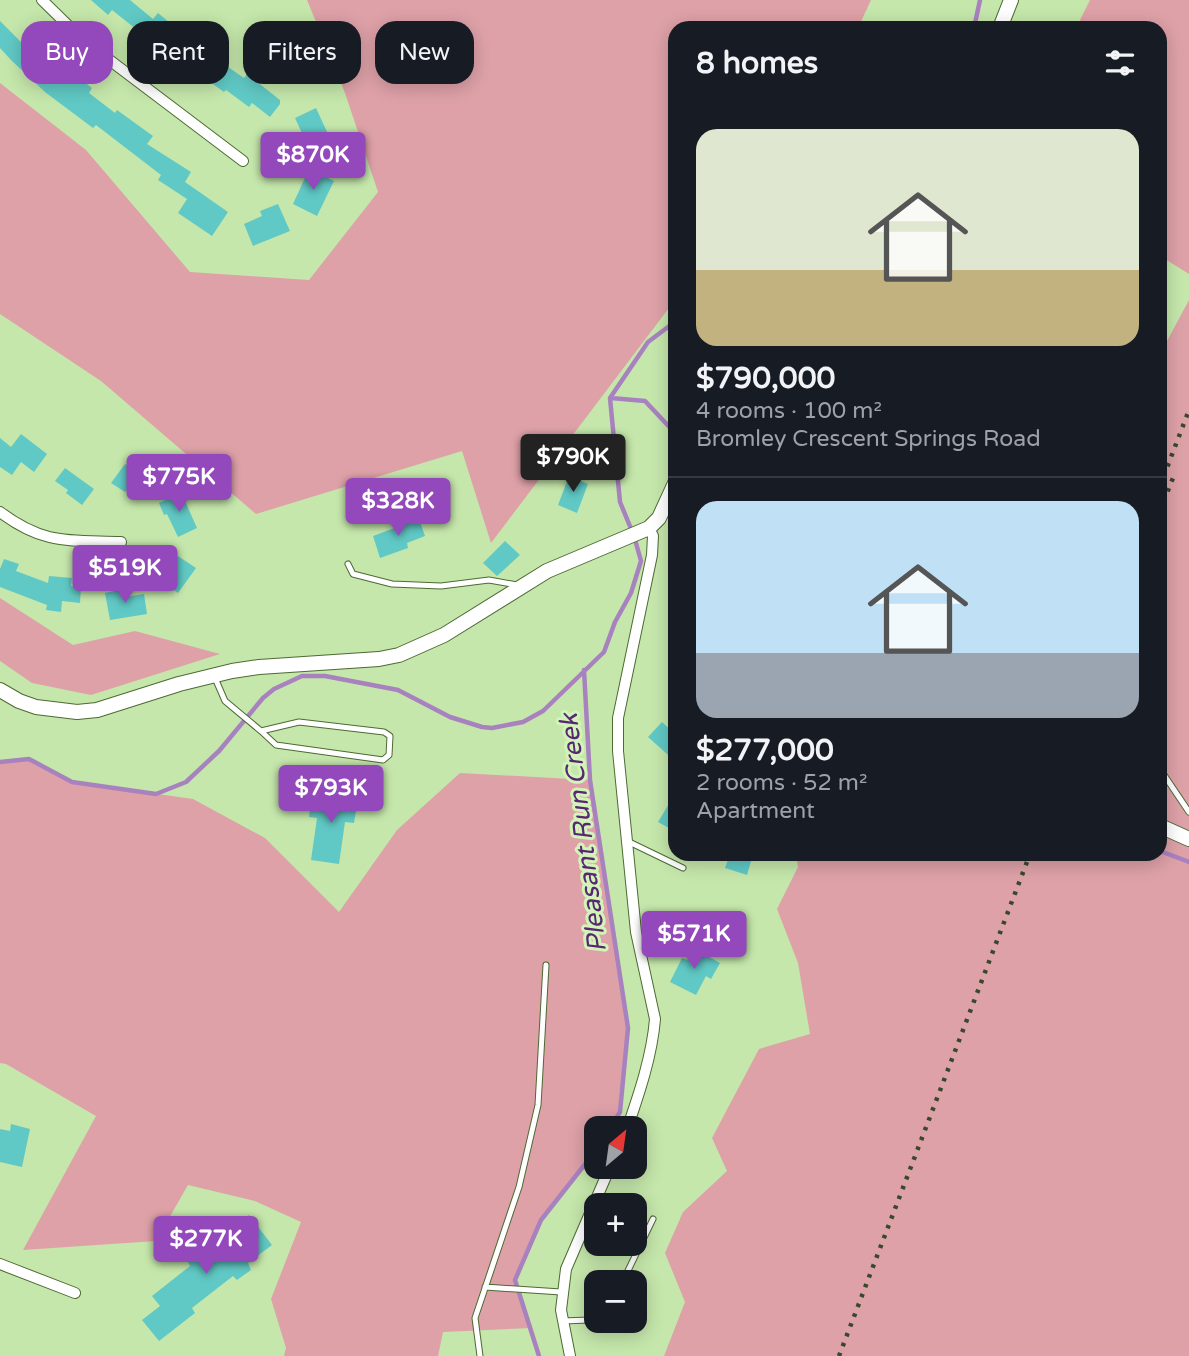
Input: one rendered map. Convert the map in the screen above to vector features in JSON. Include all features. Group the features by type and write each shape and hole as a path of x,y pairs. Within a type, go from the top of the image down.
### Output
{"street":[{"path":"42,0 83,40 243,161"},
{"path":"1003,21 1011,0"},
{"path":"0,690 36,707 77,712 117,705 214,675 259,667 379,659 399,655 444,635 520,585 547,571 646,531 659,519 668,505"},
{"path":"0,512 19,526 56,540 121,542"},
{"path":"631,1116 654,1033 655,1019 636,932 618,751 618,718 652,555 653,536 646,531"},
{"path":"1167,829 1189,839"},
{"path":"570,1356 561,1292 572,1251 604,1180"},
{"path":"0,1264 75,1293"}],"lane":[{"path":"348,564 353,574 391,584 441,586 489,580 520,585"},
{"path":"214,675 225,701 276,745 383,760 389,755 390,736 384,732 299,722 258,729"},
{"path":"1167,779 1189,812"},
{"path":"627,841 668,861"},
{"path":"668,861 683,868"},
{"path":"480,1356 475,1318 519,1187 538,1105 546,965"},
{"path":"628,1270 653,1219"},
{"path":"485,1287 561,1292"},
{"path":"563,1321 584,1320"}],"shaded area":[{"path":"307,0 871,0 861,21 668,21 668,309 491,543 462,451 256,514 101,381 0,314 0,83 86,150 190,272 309,280 378,192 341,84 361,84 361,21 316,21"},
{"path":"1090,0 1189,0 1189,274 1167,260 1167,21 1080,21"},
{"path":"1189,300 1189,1356 664,1356 685,1302 665,1253 683,1212 727,1171 712,1138 759,1049 810,1034 798,963 777,909 798,867 797,861 1167,861 1167,341"},
{"path":"0,598 73,645 135,631 220,654 91,695 32,683 0,661"},
{"path":"29,759 72,782 193,799 265,838 339,912 397,830 460,773 590,780 628,1028 620,1112 617,1116 584,1116 584,1165 541,1220 515,1279 531,1328 443,1332 438,1356 284,1356 286,1348 271,1299 301,1222 255,1201 188,1185 156,1241 23,1250 96,1116 0,1063 0,762"}],"building":[{"path":"91,0 130,0 153,19 158,13 168,21 127,22 112,10 108,15"},
{"path":"0,21 21,42 21,69 11,60 0,48"},
{"path":"229,68 243,77 243,84 260,84 280,100 280,104 270,117 252,103 249,107 226,90 224,92 213,84 229,84"},
{"path":"36,84 87,84 92,88 89,93 115,113 117,110 153,136 147,144 191,172 185,182 228,212 212,236 178,213 187,199 158,180 161,175 96,125 93,128"},
{"path":"316,108 334,147 313,157 295,118"},
{"path":"309,169 334,181 317,216 293,204"},
{"path":"278,204 290,231 253,246 244,224 262,216 260,211"},
{"path":"21,434 47,454 34,472 21,462 12,475 0,467 0,438 11,447"},
{"path":"125,464 153,484 143,498 129,488 125,492 111,483"},
{"path":"65,468 94,489 82,505 55,481"},
{"path":"569,476 588,484 577,513 558,505"},
{"path":"181,492 197,528 178,537 159,503"},
{"path":"419,519 425,536 407,543 408,548 380,558 373,536"},
{"path":"505,541 520,555 497,576 483,563"},
{"path":"178,556 196,568 178,593 154,576 167,558 174,563"},
{"path":"4,559 19,564 16,571 48,583 49,576 72,578 71,586 81,587 80,603 62,601 61,612 46,610 47,605 0,587 0,569"},
{"path":"124,589 125,597 144,594 147,614 110,620 105,593"},
{"path":"662,722 668,728 668,755 648,737"},
{"path":"328,787 344,789 342,802 357,804 354,823 345,822 339,864 311,860 317,818 309,817 311,799 326,801"},
{"path":"668,805 668,828 658,822"},
{"path":"728,861 751,861 747,875 725,868"},
{"path":"693,948 720,963 711,979 706,976 696,995 670,982 682,958 687,960"},
{"path":"11,1124 30,1129 22,1167 0,1162 0,1129 10,1131"},
{"path":"249,1215 272,1245 248,1263 251,1270 237,1280 233,1276 192,1308 195,1313 159,1341 142,1320 160,1306 152,1296 190,1266 188,1262"}],"waterway":[{"name":"Pleasant Run Creek","path":"976,21 980,0"},
{"path":"0,762 29,759 72,782 156,794 186,782 219,751 263,698 274,689 302,676 325,676 398,690 450,717 482,727 492,728 523,722 543,711 604,652 615,622 631,593 641,561 620,502 610,398 648,342 668,327"},
{"path":"611,398 645,401 668,425"},
{"name":"Pleasant Run Creek","path":"584,670 590,780 628,1028 617,1116"},
{"path":"1167,854 1189,862"},
{"name":"Pleasant Run Creek","path":"539,1356 515,1280 541,1220 584,1165"}],"railway":[{"path":"1167,468 1189,410"},
{"path":"1167,493 1173,478"},
{"path":"839,1356 1027,861"}]}
